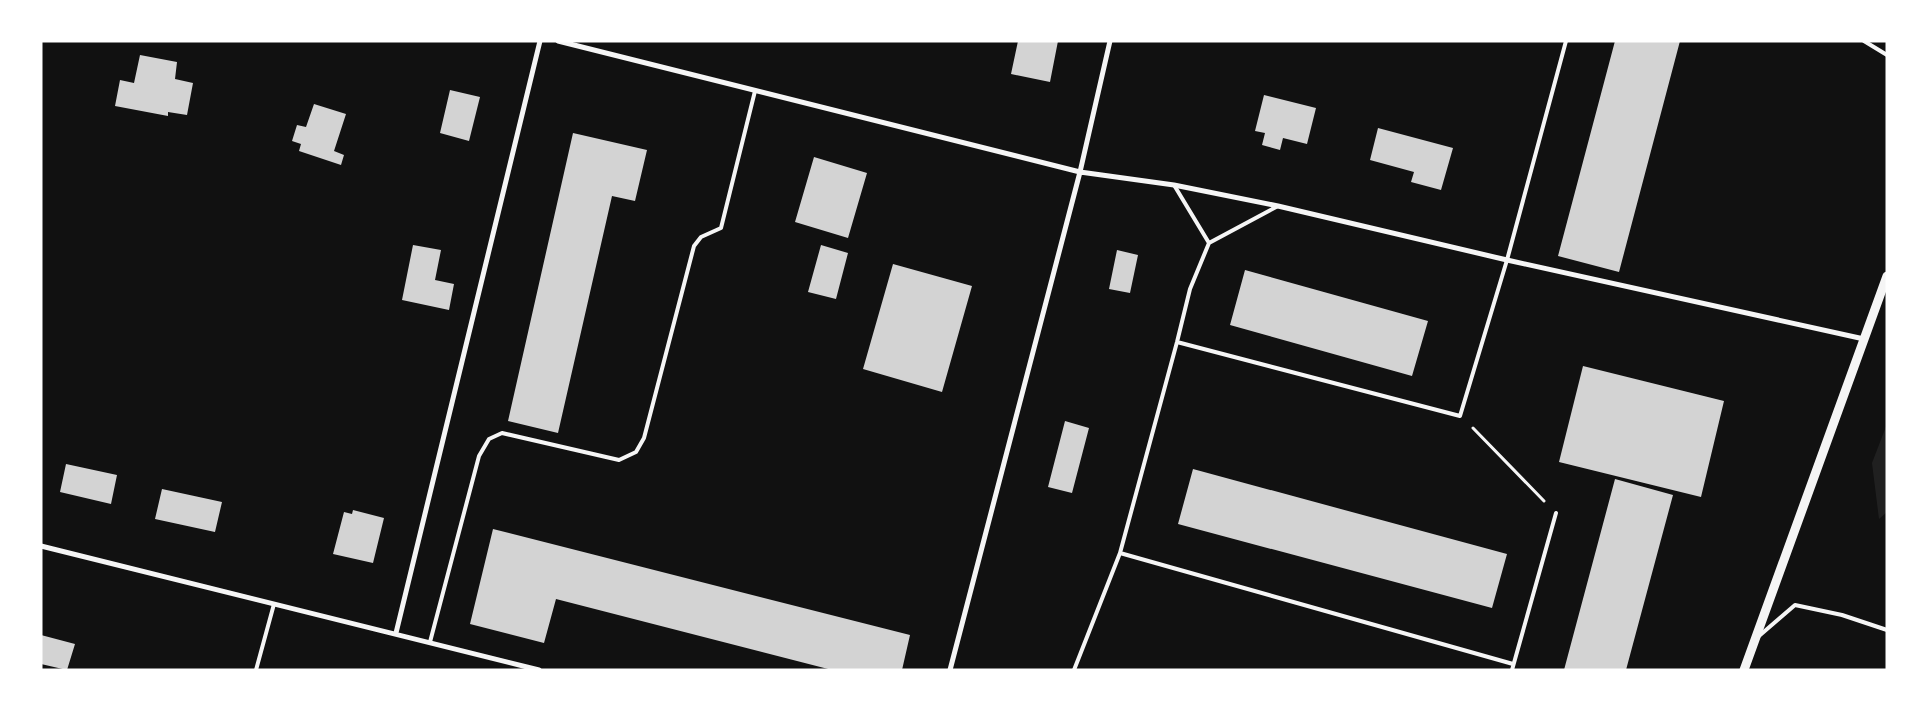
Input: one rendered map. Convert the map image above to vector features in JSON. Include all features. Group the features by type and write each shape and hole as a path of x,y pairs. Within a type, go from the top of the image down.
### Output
{"street":[{"path":"396,633 540,41"},
{"path":"558,41 1080,172 1174,185 1278,206 1507,260 1864,340"},
{"path":"950,670 1080,172 1110,41"},
{"path":"1744,670 1887,276"},
{"path":"41,546 396,633 516,667 539,670"}],"lane":[{"path":"1177,342 1460,416 1507,260 1566,41"},
{"path":"1864,41 1887,55"},
{"path":"430,642 479,456 489,438 502,433 619,460 636,452 644,438 694,246 701,237 721,228 754,91"},
{"path":"1174,185 1209,243"},
{"path":"1074,670 1120,553 1190,289 1209,243 1278,206"},
{"path":"1512,670 1556,514"},
{"path":"1120,553 1513,664"},
{"path":"256,670 274,604"},
{"path":"1755,640 1795,605 1842,615 1887,630"}],"path":[{"path":"1460,416 1556,514"}],"shaded area":[{"path":"1887,424 1887,512 1879,519 1872,463"}],"building":[{"path":"1018,41 1058,41 1050,82 1011,74"},
{"path":"1615,41 1680,41 1619,272 1558,256"},
{"path":"140,55 177,62 175,79 193,83 187,115 168,112 168,116 115,106 120,80 134,83"},
{"path":"450,90 480,97 469,141 440,133"},
{"path":"1264,95 1316,108 1307,144 1283,138 1280,150 1262,145 1265,133 1255,131"},
{"path":"314,104 346,114 334,151 344,155 341,165 299,151 301,144 292,141 297,125 306,127"},
{"path":"1378,128 1453,148 1441,190 1411,182 1414,172 1370,160"},
{"path":"573,133 647,150 635,201 612,196 558,433 508,421"},
{"path":"814,157 867,173 848,238 795,222"},
{"path":"413,245 441,250 435,280 454,284 449,310 402,300"},
{"path":"821,245 848,253 836,299 808,292"},
{"path":"1117,250 1138,255 1130,293 1109,289"},
{"path":"893,264 972,286 942,392 863,369"},
{"path":"1245,270 1428,321 1412,376 1230,325"},
{"path":"1583,366 1724,401 1701,497 1559,462"},
{"path":"1065,421 1089,428 1072,493 1048,487"},
{"path":"66,464 117,475 111,504 60,492"},
{"path":"1193,469 1507,554 1492,608 1178,524"},
{"path":"1615,479 1673,495 1626,670 1564,670"},
{"path":"162,489 222,502 215,532 155,519"},
{"path":"353,510 384,518 373,563 333,554 344,512 352,514"},
{"path":"493,529 910,635 902,670 832,670 556,599 544,643 470,624"},
{"path":"41,635 75,644 67,670 41,664"}]}
